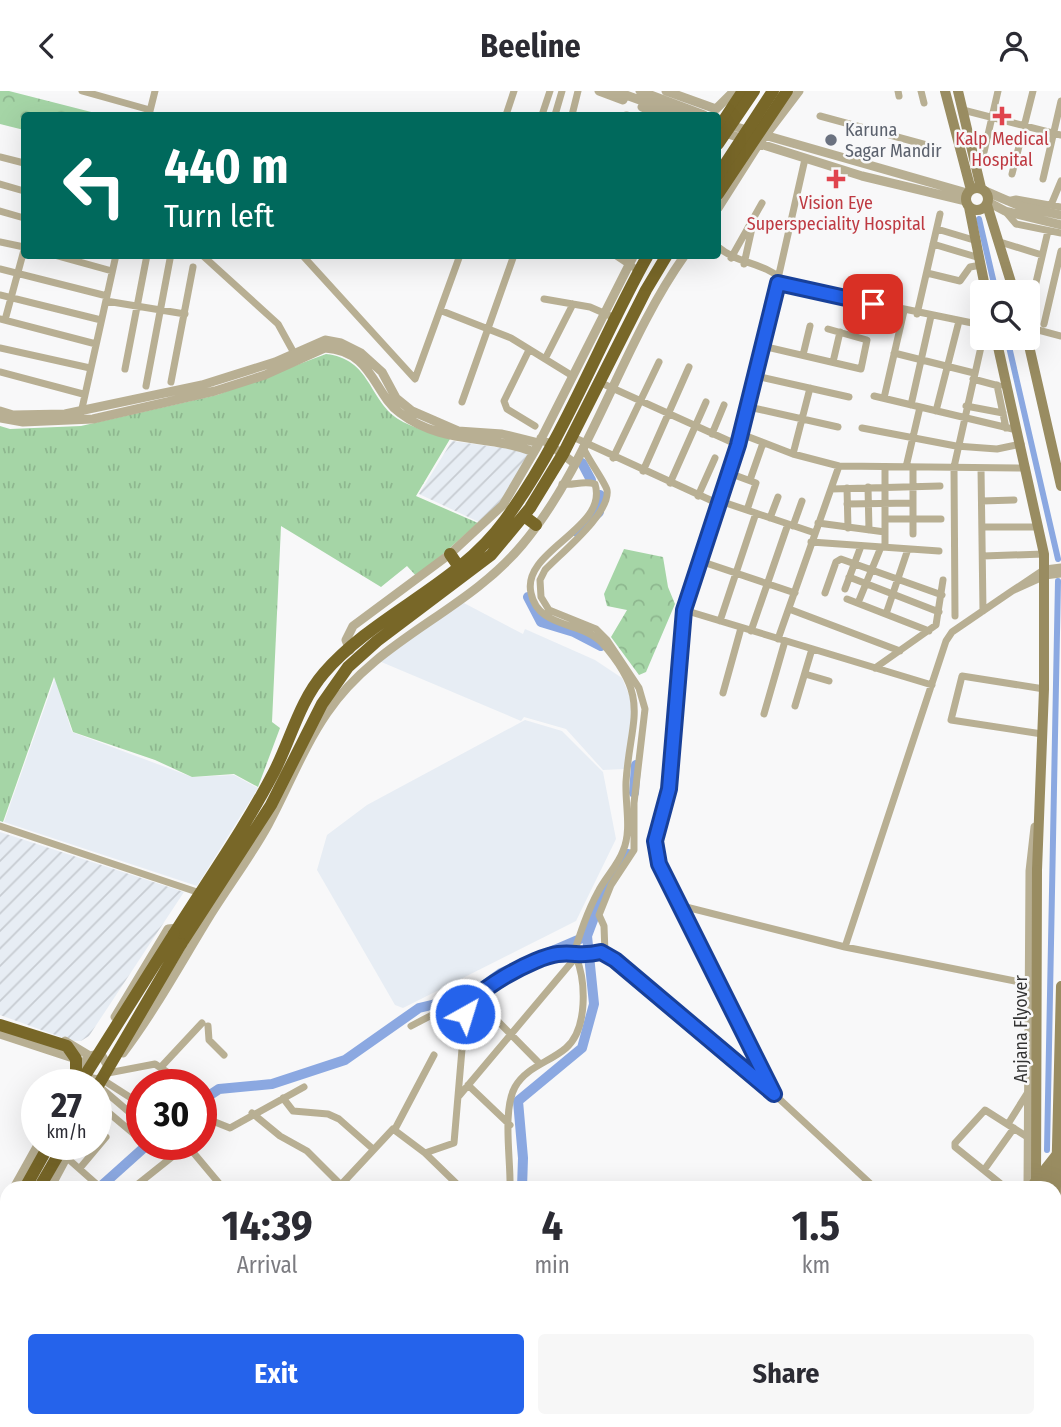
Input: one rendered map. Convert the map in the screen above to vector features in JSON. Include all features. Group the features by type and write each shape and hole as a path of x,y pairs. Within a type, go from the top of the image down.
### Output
{"highway":[{"path":"721,170 773,91"},
{"path":"721,190 757,140 787,91"},
{"path":"721,123 743,92"},
{"path":"721,138 743,92"},
{"path":"83,1069 183,936 271,805 322,704 353,652 491,555 524,516 564,454 580,442 665,259"},
{"path":"651,291 673,259"},
{"path":"110,1069 183,936 200,893 273,773 309,694 388,619 482,547 512,501 541,444 615,319 634,264"},
{"path":"524,516 536,525"},
{"path":"450,554 459,567"},
{"path":"379,607 388,619"},
{"path":"0,1025 66,1046 81,1069"},
{"path":"29,1181 41,1160"},
{"path":"45,1181 59,1160"}],"main road":[{"path":"944,91 977,197 1000,242 1011,280"},
{"path":"958,91 975,159 976,241 984,280"},
{"name":"Anjana Flyover","path":"997,350 1002,387 1021,444 1039,527 1045,573 1044,689 1037,870 1036,1181"},
{"path":"1030,350 1061,486"},
{"path":"1056,1181 1061,986"},
{"path":"1035,1181 1061,1149"},
{"path":"1048,1181 1061,1164"}],"street":[{"path":"82,91 112,95 148,112"},
{"path":"150,112 155,91"},
{"path":"507,112 514,91"},
{"path":"543,112 550,91"},
{"path":"556,112 562,91"},
{"path":"573,112 579,91"},
{"path":"599,91 655,112"},
{"path":"615,91 673,112"},
{"path":"640,91 696,112"},
{"path":"666,91 712,109 721,107 743,92"},
{"path":"721,203 757,140 799,91"},
{"path":"921,91 924,103"},
{"path":"975,159 984,152 998,91"},
{"path":"1012,174 1033,91"},
{"path":"1044,179 1057,134 1061,101"},
{"path":"963,110 1057,134"},
{"path":"820,116 934,147"},
{"path":"721,127 805,159 977,197"},
{"path":"757,140 977,197 1061,225"},
{"path":"0,157 21,162"},
{"path":"774,1094 659,864 655,841 669,789 684,610 749,407 805,159"},
{"path":"1051,205 1061,181"},
{"path":"0,184 21,190"},
{"path":"1005,206 1016,199 1061,207"},
{"path":"731,258 762,203"},
{"path":"1005,206 1061,215"},
{"path":"1005,206 1016,224 1061,233"},
{"path":"0,211 21,217"},
{"path":"917,314 940,214"},
{"path":"744,264 754,220"},
{"path":"937,229 976,241"},
{"path":"1036,280 1048,231"},
{"path":"0,242 21,248"},
{"path":"1000,242 1042,255"},
{"path":"933,244 980,262"},
{"path":"721,250 744,264 773,272 779,280 917,314 970,323"},
{"path":"1044,324 1061,251"},
{"path":"22,259 3,320 96,344"},
{"path":"68,259 112,271"},
{"path":"81,416 83,394 115,259"},
{"path":"125,369 146,259"},
{"path":"146,386 170,259"},
{"path":"206,259 278,324 294,353"},
{"path":"306,259 415,379 459,259"},
{"path":"462,403 513,259"},
{"path":"651,291 681,259"},
{"path":"927,273 960,281 970,267 980,262"},
{"path":"562,407 571,375 603,312 634,264"},
{"path":"171,382 193,267"},
{"path":"0,269 137,306 185,314"},
{"path":"0,295 101,320"},
{"path":"544,299 603,312 615,319"},
{"path":"545,359 573,304"},
{"path":"442,310 490,329 571,375"},
{"path":"884,398 904,311"},
{"path":"911,405 931,316"},
{"path":"936,411 959,321"},
{"path":"803,355 810,326"},
{"path":"762,346 860,369 867,345 864,338 828,329"},
{"path":"1040,330 1061,336"},
{"path":"833,362 839,332"},
{"path":"0,411 13,415 81,416 226,380 325,340 350,346 382,372 396,398 412,411 465,433 502,433 541,444 564,454 574,463"},
{"path":"0,348 90,368"},
{"path":"0,418 23,422 81,416 215,391 265,375 325,348 333,349 365,366 374,375 391,406 412,420 456,438 541,444"},
{"path":"529,350 504,401 508,409 536,426"},
{"path":"955,616 954,467 956,446 979,350"},
{"path":"894,353 948,366 1002,387 1006,428"},
{"path":"613,458 659,362"},
{"path":"643,471 689,367"},
{"path":"0,372 83,394"},
{"path":"756,376 849,397"},
{"path":"605,385 738,445"},
{"path":"793,454 810,389"},
{"path":"874,396 1017,430"},
{"path":"670,483 706,402"},
{"path":"712,434 724,405"},
{"path":"966,406 1003,413"},
{"path":"749,407 838,427"},
{"path":"913,534 913,487 910,467 920,407"},
{"path":"863,428 956,446 997,449 1021,444"},
{"path":"741,434 793,454 839,466 1026,468"},
{"path":"580,442 698,496 814,533"},
{"path":"112,1070 152,1014 183,936 265,830 327,713 371,664 395,643 477,589 510,559 562,484 574,463 580,442"},
{"path":"580,442 592,468 606,487 607,499 598,516 545,570 540,580 541,597 549,610 596,629 607,640 639,688 645,709 634,803 634,850 611,885 599,915 604,926 603,952"},
{"path":"750,480 763,443"},
{"path":"698,496 715,458"},
{"path":"764,714 789,609 839,466"},
{"path":"858,603 883,547 885,467"},
{"path":"981,468 984,611"},
{"path":"720,621 735,573 756,484 729,473"},
{"path":"459,1096 576,956 584,921 598,891 623,854 627,839 626,784 636,710 627,679 599,640 549,618 538,608 530,592 538,565 595,506 595,484 587,481 571,486 562,484"},
{"path":"831,489 940,486"},
{"path":"868,487 869,530"},
{"path":"847,488 848,527"},
{"path":"770,518 778,497"},
{"path":"371,664 353,652 346,640 353,626 450,554 512,501"},
{"path":"751,631 767,583 802,501"},
{"path":"982,501 1014,501"},
{"path":"847,504 913,503"},
{"path":"885,519 941,519"},
{"path":"818,523 885,532"},
{"path":"982,527 1039,527"},
{"path":"811,542 939,551"},
{"path":"845,589 861,546"},
{"path":"886,614 908,549"},
{"path":"983,556 1044,554"},
{"path":"825,593 838,560 855,562 942,595"},
{"path":"700,561 794,593"},
{"path":"845,947 948,636 1012,591 1061,567"},
{"path":"1045,573 1061,574"},
{"path":"849,577 939,612"},
{"path":"875,668 936,625 943,580"},
{"path":"847,599 929,631"},
{"path":"789,609 900,651"},
{"path":"684,610 932,685"},
{"path":"723,693 741,628"},
{"path":"795,706 812,649"},
{"path":"805,674 829,681"},
{"path":"1042,734 951,720 962,676 1044,689"},
{"path":"1029,1181 1030,871 1034,828 1040,812"},
{"path":"0,826 200,893"},
{"path":"681,906 845,947 1030,984"},
{"path":"83,1069 168,929 183,936"},
{"path":"425,1153 454,1143 465,1009 474,997 503,978 550,956 603,952 774,1094 867,1181"},
{"path":"510,1181 510,1125 514,1088 540,1064 567,1048 577,1030 584,989 582,971 576,956"},
{"path":"474,997 540,1064"},
{"path":"411,1026 447,1010 465,1009"},
{"path":"0,1019 69,1043 82,1069"},
{"path":"161,1067 205,1025 209,1040 224,1055"},
{"path":"0,1034 80,1069"},
{"path":"396,1129 434,1055"},
{"path":"84,1069 105,1058 104,1069"},
{"path":"112,1080 152,1064 164,1069"},
{"path":"468,1085 510,1125"},
{"path":"217,1123 230,1128 304,1087"},
{"path":"984,1170 1011,1126 1029,1089"},
{"path":"112,1094 126,1107"},
{"path":"112,1098 126,1119"},
{"path":"283,1098 293,1111 328,1114 339,1119 373,1149"},
{"path":"997,1181 955,1147 955,1143 985,1110 1029,1138"},
{"path":"253,1113 280,1136 307,1151 334,1181"},
{"path":"344,1181 390,1130 396,1129 454,1181"},
{"path":"142,1181 187,1145 217,1181"},
{"path":"18,1181 30,1160"},
{"path":"53,1181 61,1160"},
{"path":"73,1160 94,1181"},
{"path":"80,1168 87,1160"}],"shaded area":[{"path":"452,441 531,452 501,504 481,523 419,494"},
{"path":"462,602 523,634 525,629 595,660 622,678 631,699 633,719 624,769 603,770 566,729 524,717 521,721 379,661"},
{"path":"55,678 72,732 192,777 234,775 258,788 197,886 4,822"},
{"path":"525,720 562,731 603,772 616,839 576,921 403,1008 395,1005 317,870 327,835 367,805"},
{"path":"0,832 184,892 89,1036 81,1041 72,1041 0,1015"}],"green space":[{"path":"0,91 91,112 21,112 21,129 0,124"},
{"path":"326,354 341,357 361,371 380,401 398,419 450,439 416,496 478,523 417,577 407,566 381,587 281,526 272,722 280,728 258,787 234,774 192,777 155,760 73,732 54,677 3,822 0,821 0,426 10,429 81,426 217,395"},
{"path":"624,549 663,557 668,587 675,604 646,672 639,675 611,637 627,610 607,606 604,594"}],"waterway":[{"path":"979,219 993,280"},
{"path":"1010,350 1058,559"},
{"path":"582,463 591,480"},
{"path":"577,532 599,512 600,495"},
{"path":"1047,1150 1058,581"},
{"path":"528,597 541,622 574,632 601,646"},
{"path":"634,793 636,765"},
{"path":"522,1181 518,1101 582,1048 594,1004 587,936 607,883 628,854"},
{"path":"217,1090 272,1084 345,1060 419,1008 469,996 501,973 587,936"},
{"path":"107,1181 130,1160"}],"place":[{"name":"Kalp Medical Hospital","path":"1002,116"},
{"name":"Karuna Sagar Mandir","path":"831,140"},
{"name":"Vision Eye Superspeciality Hospital","path":"836,179"}],"route":[{"path":"465,1014 469,1002 485,988 550,956 563,954 582,957 605,953 774,1094 659,864 655,841 669,789 684,610 749,407 778,283 873,304"}]}
